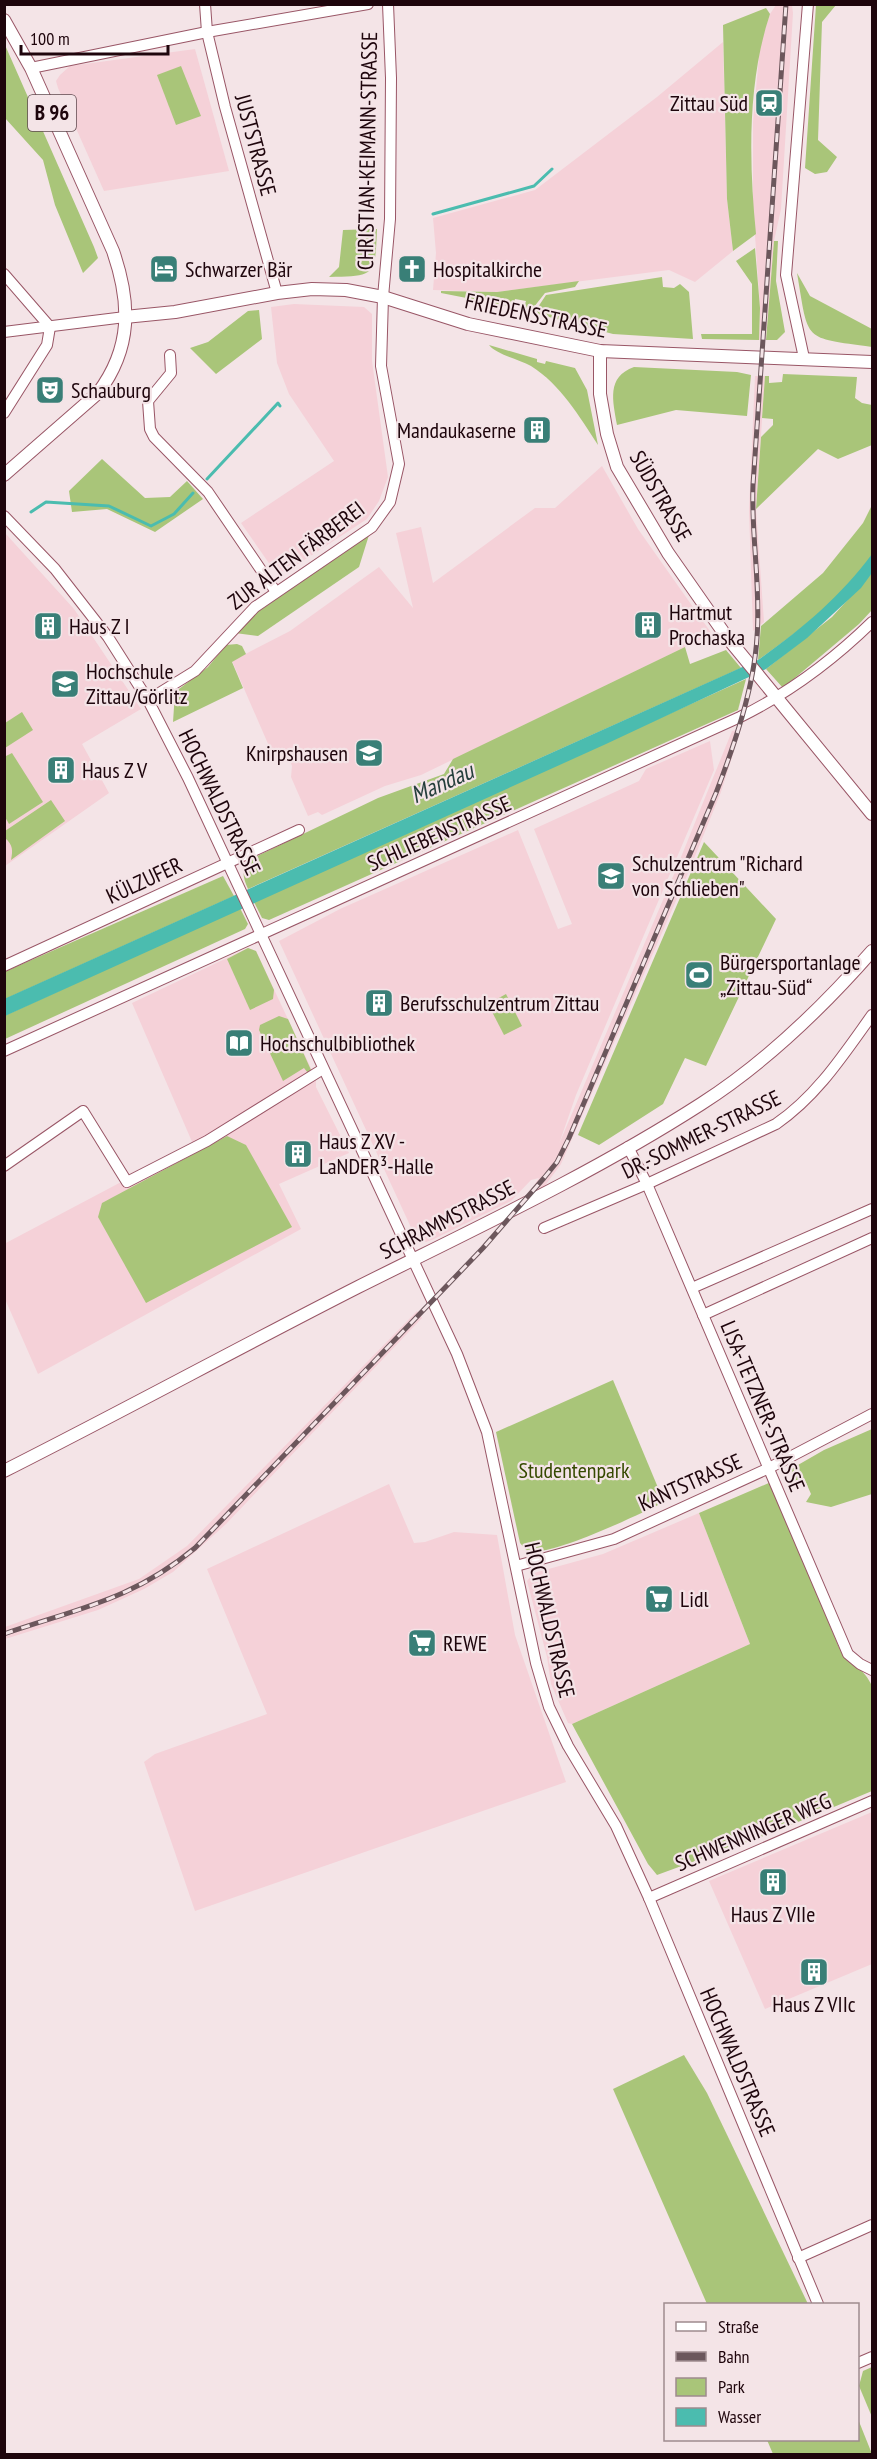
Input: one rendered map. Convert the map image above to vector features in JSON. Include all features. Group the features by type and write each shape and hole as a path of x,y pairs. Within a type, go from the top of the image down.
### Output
{"main road":[{"name":"B 96","path":"4,20 31,68 113,251 121,279 125,317 121,352 108,379 98,393 4,475"},
{"name":"FRIEDENSSTRASSE","path":"125,317 175,312 278,293 312,289 346,290 383,297 468,324 600,351 873,362"},
{"name":"SÜDSTRASSE","path":"600,351 600,394 607,434 617,467 669,553 733,644 775,694"},
{"path":"775,694 873,814"},
{"name":"SCHRAMMSTRASSE","path":"4,1472 628,1147 703,1103 774,1050 826,1002 873,951"}],"street":[{"name":"JUSTSTRASSE","path":"205,4 207,32 278,293"},
{"path":"31,68 207,32 369,4"},
{"name":"CHRISTIAN-KEIMANN-STRASSE","path":"383,297 390,219 391,78 388,4"},
{"path":"804,358 788,294 786,266 808,4"},
{"path":"4,274 50,327"},
{"name":"ZUR ALTEN FÄRBEREI","path":"148,700 195,671 217,649 243,617 372,526 390,502 399,464 381,366 383,297"},
{"path":"4,332 125,317"},
{"path":"4,413 47,345 50,327"},
{"path":"170,355 171,373 147,401 150,429 154,437 208,492 276,592"},
{"name":"HOCHWALDSTRASSE","path":"4,516 84,604 148,700 236,879 413,1260 482,1416 535,1658 549,1707 568,1746 616,1826 818,2303"},
{"name":"SCHLIEBENSTRASSE","path":"4,1051 658,755 810,677 873,622"},
{"name":"KÜLZUFER","path":"4,966 299,830"},
{"name":"DR.-SOMMER-STRASSE","path":"544,1228 647,1184 776,1124 795,1111 818,1088 873,1015"},
{"path":"4,1166 84,1111 127,1182 207,1142 323,1069"},
{"name":"LISA-TETZNER-STRASSE","path":"628,1147 647,1184 848,1654 860,1664 873,1670"},
{"path":"692,1288 873,1209"},
{"path":"703,1315 873,1238"},
{"name":"KANTSTRASSE","path":"516,1566 614,1539 769,1468 873,1414"},
{"name":"SCHWENNINGER WEG","path":"648,1898 872,1803"},
{"path":"798,2258 873,2225"},
{"path":"859,2363 873,2357"}],"shaded area":[{"path":"776,5 792,5 793,13 781,209 774,241 766,340 759,340 760,308 753,206 753,122 760,45 770,14"},
{"path":"723,42 727,199 733,251 695,282 669,270 497,292 433,290 436,253 433,218 535,190 657,97"},
{"path":"195,49 229,171 104,191 56,81 70,66"},
{"path":"294,304 364,307 372,314 372,361 388,477 379,501 367,519 286,572 273,569 241,523 334,461 289,394 277,363 271,307"},
{"path":"755,376 765,376 756,509 764,622 753,631 749,511"},
{"path":"602,466 638,529 712,634 421,775 385,786 322,815 318,812 308,816 291,777 292,766 285,748 272,753 232,661 290,631 379,567 413,608 396,533 421,527 433,583 535,508 555,508"},
{"name":"Hochschule Zittau/Görlitz","path":"5,533 74,609 141,709 82,744 109,793 5,866"},
{"path":"741,729 721,792 689,871 561,1164 544,1187 528,1194 539,1178 531,1180 511,1201 434,1239 426,1242 419,1240 414,1234 279,941 340,909 518,830 558,929 572,924 534,829 639,781 646,769 710,741 714,770 576,1095 559,1144 677,867 732,731"},
{"path":"248,948 256,951 316,1079 316,1087 349,1153 279,1184 301,1229 38,1374 5,1299 4,1244 193,1144 132,1003"},
{"path":"417,1311 422,1318 226,1524 173,1572 144,1589 98,1610 5,1639 5,1627 139,1579 187,1546"},
{"path":"389,1484 414,1543 425,1542 454,1532 497,1535 515,1635 566,1782 195,1911 144,1762 155,1754 267,1714 207,1569"},
{"path":"699,1513 750,1644 572,1724 568,1723 551,1684 547,1657 527,1581 534,1573 603,1554"},
{"path":"872,1812 872,1964 765,2009 709,1881"}],"green space":[{"path":"816,5 836,5 822,22 818,140 837,157 827,172 815,174 805,168"},
{"path":"766,8 770,14 757,68 752,123 752,179 756,234 733,251 727,199 723,25"},
{"path":"5,45 98,258 83,273 55,205 43,160 5,118"},
{"path":"181,66 201,116 176,125 157,75"},
{"path":"377,229 375,256 370,270 356,276 329,277 339,267 343,230"},
{"path":"774,241 778,241 776,281 785,332 777,340 766,340"},
{"path":"755,248 760,308 759,340 702,339 701,334 752,334 752,284 736,261"},
{"path":"797,273 810,296 872,329 872,347 832,341 821,338 813,332 804,313"},
{"path":"662,277 663,287 674,288 680,284 689,292 693,339 613,334 534,313 546,295"},
{"path":"579,281 575,287 545,293 530,312 523,310 526,301 515,299 513,307 441,293 441,291 497,292"},
{"path":"259,310 262,339 216,374 190,348 208,342 248,311"},
{"path":"489,345 537,359 537,362 545,364 546,361 575,368 587,390 598,445 569,402 551,382 531,366 497,352"},
{"path":"634,367 737,372 751,375 747,416 676,410 617,425 613,399 615,383 625,371"},
{"path":"783,374 857,377 855,398 862,403 872,405 872,445 838,459 818,449 756,509 761,437 773,425 773,419 762,418 765,376 769,376 769,383 782,382"},
{"path":"102,459 145,498 170,497 187,481 203,499 155,532 107,509 72,512 69,491"},
{"path":"872,505 874,539 872,552 862,570 820,613 758,660 761,626 823,573 863,523"},
{"path":"369,535 359,567 258,636 235,633 249,618"},
{"path":"872,573 872,610 859,624 783,688 766,669 832,617"},
{"path":"226,645 242,646 246,654 232,662 243,688 173,722 175,692 208,667"},
{"path":"685,647 690,664 726,650 741,668 248,889 244,873 245,866 251,859 378,798 444,774 453,759"},
{"path":"746,679 738,710 269,920 262,918 254,902"},
{"path":"22,712 33,730 5,748 5,723"},
{"path":"12,753 43,802 9,824 5,817 4,757"},
{"path":"51,800 65,821 11,860 12,848 5,838 5,831"},
{"name":"Bürgersportanlage „Zittau-Süd“","path":"704,842 776,919 706,1066 685,1058 663,1104 599,1145 578,1135"},
{"path":"223,876 234,896 5,999 4,972"},
{"path":"240,908 248,924 245,929 5,1039 4,1016"},
{"path":"248,948 256,951 274,990 273,999 250,1010 227,959"},
{"path":"506,994 522,1026 504,1035 488,1004"},
{"path":"279,1016 288,1019 311,1070 308,1073 304,1068 283,1081 259,1030 260,1025"},
{"path":"227,1136 246,1145 292,1227 146,1303 98,1217 102,1203"},
{"name":"Studentenpark","path":"613,1380 664,1502 574,1542 554,1548 527,1551 520,1543 496,1432"},
{"path":"872,1429 872,1494 831,1507 806,1502 811,1494 804,1478 794,1481 791,1469 824,1450"},
{"path":"771,1482 840,1650 862,1671 872,1686 872,1791 774,1832 657,1875 648,1864 572,1724 750,1644 699,1513"},
{"path":"684,2055 707,2093 808,2303 707,2303 613,2089"},
{"path":"872,2367 872,2417 859,2386 863,2371"},
{"path":"859,2422 872,2454 773,2454 767,2441 859,2441"}],"water":[{"path":"872,554 872,573 861,588 807,638 766,669 606,744 5,1016 4,999 758,660 820,612"}],"waterway":[{"path":"433,214 534,186 552,169"},
{"path":"207,479 278,403 280,406"},
{"path":"31,512 46,502 109,506 151,526 174,514 193,493"}],"railway":[{"path":"4,1634 104,1601 127,1591 172,1566 195,1548 483,1248 557,1162 569,1138 716,793 736,736 752,676 758,618 753,485 786,4"}],"place":[{"name":"Zittau Süd","path":"769,103"},
{"name":"Schwarzer Bär","path":"164,269"},
{"name":"Hospitalkirche","path":"412,269"},
{"name":"Schauburg","path":"50,390"},
{"name":"Mandaukaserne","path":"537,430"},
{"name":"Hartmut Prochaska","path":"648,625"},
{"name":"Haus Z I","path":"48,626"},
{"name":"Hochschule Zittau/Görlitz","path":"65,684"},
{"name":"Knirpshausen","path":"369,753"},
{"name":"Haus Z V","path":"61,770"},
{"name":"Schulzentrum \"Richard von Schlieben\"","path":"611,876"},
{"name":"Bürgersportanlage „Zittau-Süd“","path":"699,975"},
{"name":"Berufsschulzentrum Zittau","path":"379,1003"},
{"name":"Hochschulbibliothek","path":"239,1043"},
{"name":"Haus Z XV - LaNDER³-Halle","path":"298,1154"},
{"name":"Lidl","path":"659,1599"},
{"name":"REWE","path":"422,1643"},
{"name":"Haus Z VIIe","path":"773,1882"},
{"name":"Haus Z VIIc","path":"814,1972"}],"water label":[{"name":"Mandau","path":"442,783"}]}
